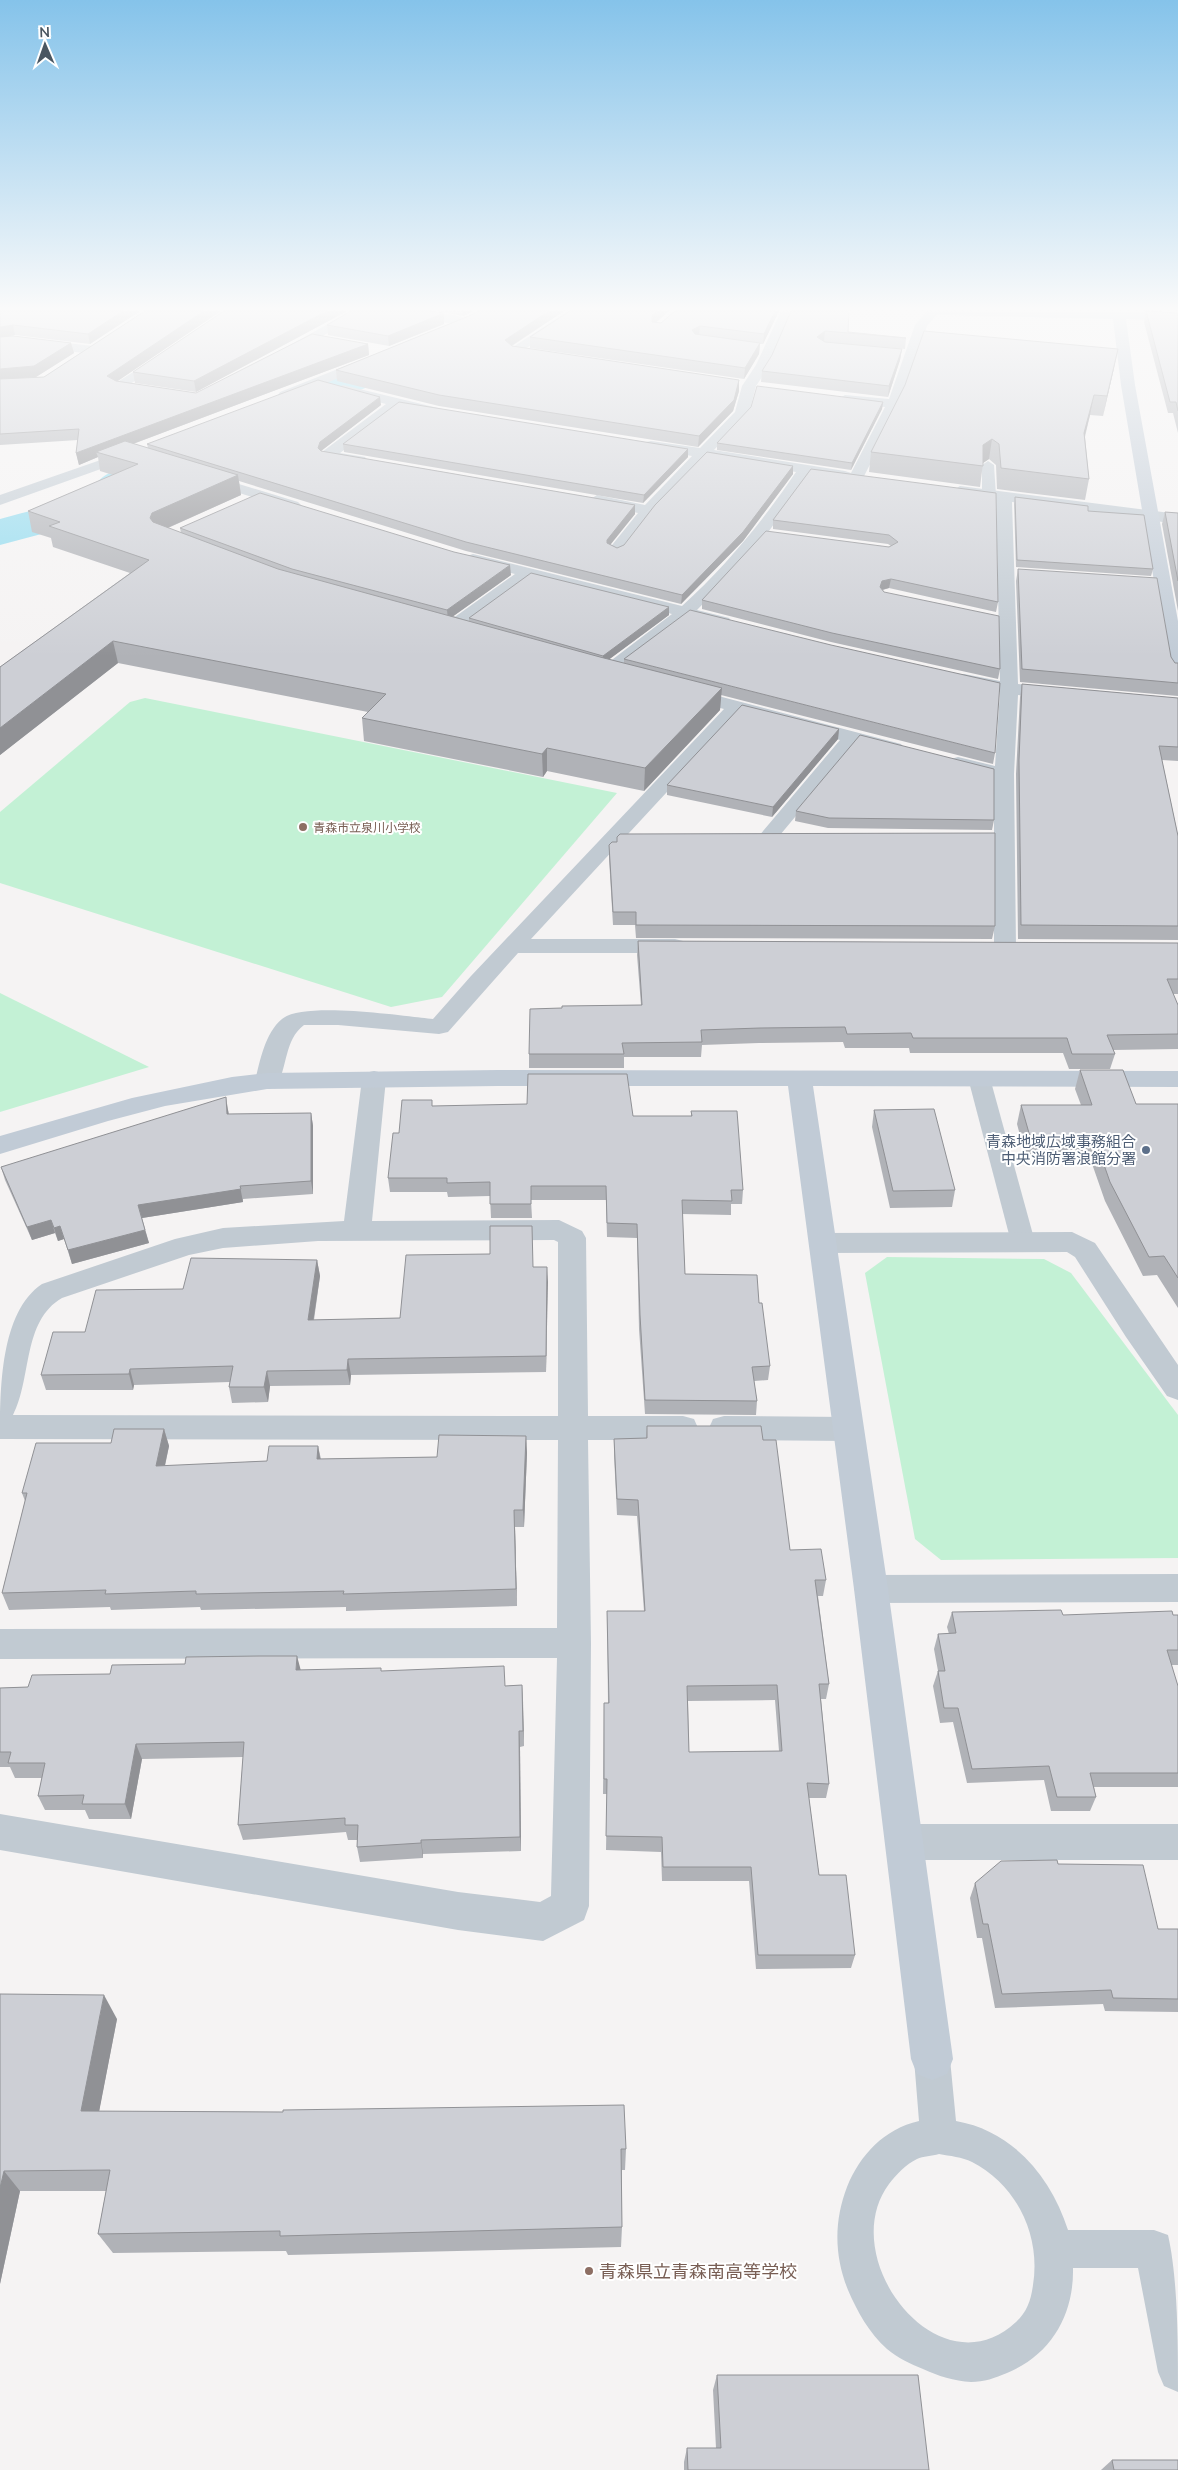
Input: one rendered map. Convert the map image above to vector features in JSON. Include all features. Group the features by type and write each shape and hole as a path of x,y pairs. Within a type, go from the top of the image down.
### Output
{"street":[{"path":"365,426 327,455 375,463"},
{"path":"616,550 648,510 729,426"},
{"path":"857,477 883,426"},
{"path":"1136,426 1163,584 1173,613 1178,670"},
{"path":"635,442 876,480"},
{"path":"0,500 130,454 147,453"},
{"path":"606,673 685,612 759,533 805,470"},
{"path":"185,471 306,509"},
{"path":"942,489 1178,519"},
{"path":"233,506 259,495"},
{"path":"997,497 1006,574 1009,689 1004,774 996,838 1005,948"},
{"path":"585,498 648,510"},
{"path":"461,556 743,627"},
{"path":"451,628 529,572"},
{"path":"1006,574 1025,575"},
{"path":"1144,582 1163,584"},
{"path":"989,617 1007,621"},
{"path":"432,622 469,633"},
{"path":"588,668 625,678"},
{"path":"943,674 1009,689 1075,695"},
{"path":"671,690 917,753"},
{"path":"267,1081 274,1053 282,1034 289,1025 299,1018 338,1018 439,1027 615,835 736,707"},
{"path":"798,837 759,837 852,737"},
{"path":"936,758 1004,774"},
{"path":"615,835 644,836"},
{"path":"512,946 699,946"},
{"path":"799,1078 871,1589 932,2059"},
{"path":"0,1145 158,1098 229,1085 267,1081 374,1079 1178,1078"},
{"path":"357,1230 374,1079"},
{"path":"0,1410 23,1329 33,1306 38,1300 52,1291 176,1249 223,1238 278,1233 357,1230 559,1230 572,1238 574,1643 570,1906 543,1922 458,1911 0,1832"},
{"path":"823,1243 1072,1242 1085,1250 1136,1330 1178,1388"},
{"path":"0,1427 848,1429"},
{"path":"871,1589 1178,1588"},
{"path":"0,1644 574,1643"},
{"path":"905,1842 1178,1842"}],"lane":[{"path":"988,465 997,497"},
{"path":"759,533 777,536"},
{"path":"979,1078 1023,1242"},
{"path":"932,2059 939,2136"},
{"path":"939,2136 970,2142 1000,2158 1026,2183 1045,2214 1054,2249 1054,2286 1044,2318 1023,2344 995,2360 962,2362 926,2352 895,2330 871,2297 857,2260 854,2222 864,2188 882,2160 908,2143 939,2136"},
{"path":"1054,2249 1154,2249 1178,2372"}],"green space":[{"path":"145,698 617,793 442,997 391,1007 0,883 0,812 130,702"},
{"path":"0,993 149,1067 0,1112"},
{"path":"887,1257 1044,1259 1071,1273 1178,1415 1178,1558 941,1560 915,1539 865,1273"}],"building":[{"path":"0,426 148,426 76,453 79,429 0,434"},
{"path":"194,426 341,426 320,442 318,448 321,451 635,505 607,540 607,543 617,548 624,545 655,505 707,452 793,466 743,532 682,595 466,542 147,444"},
{"path":"367,426 548,426 688,449 644,495 343,444"},
{"path":"637,426 708,426 699,436"},
{"path":"733,426 871,426 852,463 717,443"},
{"path":"884,426 1086,426 1084,433 1089,479 1001,468 999,444 992,439 983,445 983,466 871,452"},
{"path":"125,441 238,475 152,513 150,518 153,522 278,569 600,657 722,688 645,768 547,748 542,754 362,718 386,694 113,641 0,728 0,667 149,560 49,526 60,522 28,511 138,464 96,452"},
{"path":"811,469 996,493 998,602 891,579 882,581 880,587 884,592 999,616 1000,669 832,633 702,600 766,531 889,547 898,542 889,535 773,520"},
{"path":"260,493 454,552 510,565 447,610 292,569 180,528"},
{"path":"1015,497 1088,506 1088,511 1144,515 1153,569 1017,560"},
{"path":"1165,512 1178,513 1178,581"},
{"path":"1018,569 1157,578 1171,657 1175,663 1178,663 1178,683 1022,669"},
{"path":"531,573 669,607 603,656 469,618"},
{"path":"690,610 831,645 1000,683 995,753 624,659"},
{"path":"1022,684 1178,698 1178,747 1159,746 1178,836 1178,926 1021,925 1019,760"},
{"path":"742,705 839,729 773,807 667,785"},
{"path":"860,735 994,769 994,820 829,818 796,811"},
{"path":"995,833 995,926 636,925 636,912 613,912 609,845 612,842 617,842 617,837 620,834"},
{"path":"638,941 1178,943 1178,979 1167,979 1178,1005 1178,1034 1107,1035 1115,1054 1072,1054 1067,1038 913,1038 911,1033 847,1034 845,1027 760,1028 701,1030 702,1042 622,1043 624,1054 529,1054 530,1009 562,1008 562,1006 642,1005"},
{"path":"1080,1070 1123,1070 1136,1104 1178,1104 1178,1278 1164,1256 1149,1257 1110,1182 1095,1139 1031,1140 1021,1105 1092,1105"},
{"path":"528,1074 627,1074 633,1116 692,1116 691,1111 737,1111 743,1190 731,1190 732,1201 682,1200 685,1274 757,1275 759,1303 762,1303 770,1366 752,1367 757,1401 645,1400 637,1224 607,1223 606,1186 531,1186 531,1204 490,1204 490,1182 447,1183 447,1178 388,1178 393,1133 399,1133 402,1100 432,1100 432,1106 527,1104"},
{"path":"226,1097 227,1114 311,1113 311,1181 240,1186 241,1189 138,1205 145,1230 68,1250 60,1226 54,1228 51,1220 27,1227 1,1167"},
{"path":"934,1109 955,1190 893,1191 874,1110"},
{"path":"490,1226 532,1226 533,1267 547,1267 546,1356 348,1359 347,1370 267,1371 264,1387 229,1387 233,1366 130,1369 129,1374 41,1375 53,1332 85,1332 96,1290 183,1289 191,1258 317,1260 308,1320 400,1318 406,1255 490,1254"},
{"path":"647,1426 761,1426 763,1440 776,1440 790,1550 821,1549 826,1580 815,1580 829,1684 819,1684 829,1784 807,1783 819,1875 846,1875 855,1955 758,1955 751,1867 663,1867 662,1837 606,1836 607,1779 604,1779 604,1703 609,1703 607,1611 645,1611 638,1500 617,1499 614,1439 647,1438","holes":["777,1685 782,1751 689,1752 687,1686"]},
{"path":"114,1429 164,1429 156,1466 267,1461 269,1446 318,1446 317,1459 437,1457 439,1435 526,1436 523,1510 514,1510 516,1589 343,1594 344,1591 196,1594 196,1591 105,1594 106,1590 2,1593 27,1493 22,1493 36,1443 111,1443"},
{"path":"1061,1610 1063,1615 1172,1611 1173,1615 1178,1615 1178,1650 1167,1650 1178,1686 1178,1773 1090,1773 1096,1797 1057,1797 1049,1766 972,1769 958,1708 944,1708 938,1671 945,1671 938,1634 956,1633 952,1612"},
{"path":"297,1656 296,1670 381,1668 381,1671 504,1666 505,1686 522,1685 523,1731 519,1731 520,1837 421,1840 421,1843 357,1847 358,1825 345,1825 345,1818 238,1825 244,1742 136,1744 125,1804 82,1804 84,1795 38,1796 45,1763 8,1763 11,1752 0,1752 0,1688 28,1687 32,1675 110,1674 112,1665 185,1664 186,1657"},
{"path":"1057,1860 1058,1864 1143,1865 1158,1929 1178,1929 1178,1999 1113,1998 1111,1990 1002,1994 988,1924 983,1924 975,1883 1001,1861"},
{"path":"0,1994 104,1995 81,2111 283,2112 283,2110 624,2105 626,2149 621,2149 622,2227 280,2236 280,2231 98,2234 110,2170 4,2171 0,2188"},
{"path":"717,2375 918,2375 929,2470 688,2470 687,2448 721,2448"},
{"path":"1112,2460 1178,2460 1178,2470 1114,2470"}],"waterway":[{"path":"0,532 64,515 103,498 119,482"}],"place":[{"name":"青森市立泉川小学校","path":"303,827"},
{"name":"青森地域広域事務組合 中央消防署浪館分署","path":"1146,1150"},
{"name":"青森県立青森南高等学校","path":"589,2271"}]}
